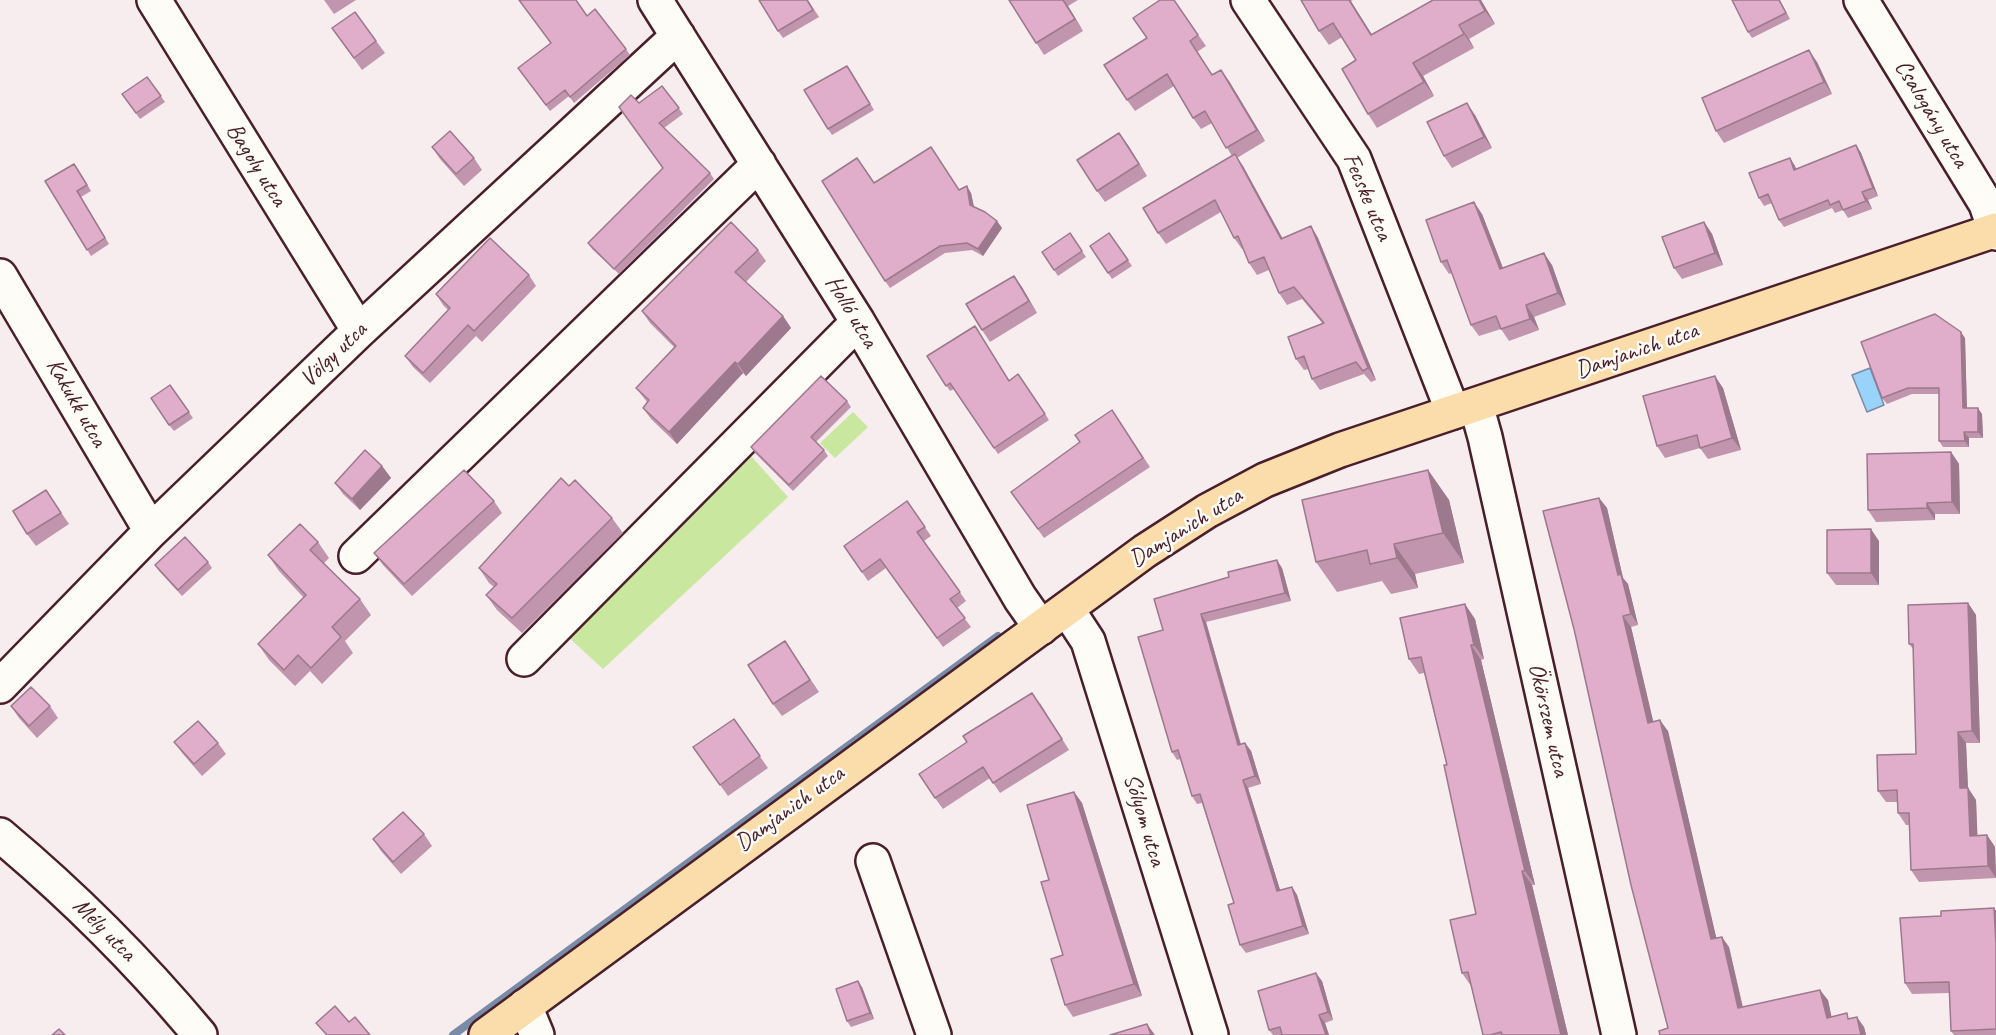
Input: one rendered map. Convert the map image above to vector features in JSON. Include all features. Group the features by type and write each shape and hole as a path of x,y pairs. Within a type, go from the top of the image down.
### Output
{"main road":[{"name":"Damjanich utca","path":"486,1035 1145,551 1207,511 1265,480 1464,408 1996,231"}],"street":[{"name":"Bagoly utca","path":"154,0 359,331"},
{"name":"Holló utca","path":"655,0 858,322 1020,598 1054,618"},
{"name":"Fecske utca","path":"1248,0 1354,159 1464,408"},
{"name":"Csalogány utca","path":"1862,0 1986,204 1996,231"},
{"name":"Völgy utca","path":"0,686 151,531 359,331 678,36"},
{"path":"357,556 759,164"},
{"name":"Kakukk utca","path":"0,276 151,531"},
{"path":"524,659 858,322"},
{"name":"Ökörszem utca","path":"1464,408 1485,437 1619,1035"},
{"name":"Sólyom utca","path":"1054,618 1088,641 1211,1035"},
{"name":"Mély utca","path":"0,835 61,886 156,982 200,1035"},
{"path":"873,861 934,1035"},
{"path":"525,1005 537,1035"}],"green space":[{"path":"853,412 868,427 835,458 820,443"},
{"path":"750,455 788,497 603,669 566,635"}],"water":[{"path":"1870,368 1884,405 1867,412 1852,375"}],"building":[{"path":"519,0 576,0 587,16 595,9 626,49 570,97 565,90 546,105 518,68 551,43"},
{"path":"759,0 807,0 813,10 778,31"},
{"path":"1009,0 1063,0 1075,19 1036,43"},
{"path":"1160,0 1174,0 1198,35 1190,41 1212,75 1221,70 1257,130 1226,148 1205,111 1193,118 1167,74 1127,100 1104,65 1147,38 1133,18"},
{"path":"1301,0 1349,0 1371,35 1433,0 1479,0 1485,11 1459,25 1464,34 1413,63 1424,82 1368,114 1342,69 1356,60 1333,23 1319,31"},
{"path":"1732,0 1779,0 1786,13 1748,32"},
{"path":"355,12 376,41 354,58 332,28"},
{"path":"1809,50 1824,82 1716,131 1702,98"},
{"path":"847,66 870,104 828,129 804,90"},
{"path":"147,77 161,96 136,113 122,94"},
{"path":"662,86 679,108 659,123 710,173 614,269 588,243 663,168 619,107 631,95 639,103"},
{"path":"1467,103 1484,137 1444,156 1427,122"},
{"path":"450,131 474,158 456,174 432,147"},
{"path":"1119,133 1139,164 1097,191 1077,160"},
{"path":"1856,145 1873,188 1862,192 1866,201 1843,210 1839,201 1830,205 1828,200 1779,220 1768,194 1759,198 1749,173 1790,158 1794,170"},
{"path":"931,147 959,190 967,186 970,205 997,221 978,249 967,243 940,246 885,281 822,181 857,158 874,183"},
{"path":"1235,154 1281,239 1311,226 1368,368 1363,371 1356,362 1312,379 1304,356 1296,359 1288,337 1324,323 1294,287 1279,293 1264,257 1249,263 1238,236 1234,238 1215,200 1158,233 1143,208"},
{"path":"74,164 87,185 77,191 105,238 87,250 45,181"},
{"path":"1474,202 1500,269 1544,253 1558,293 1526,305 1530,319 1501,329 1496,316 1471,325 1447,260 1441,262 1426,220"},
{"path":"731,222 758,250 735,272 783,316 738,364 735,362 669,432 643,408 649,400 636,388 676,346 642,311"},
{"path":"1704,222 1715,253 1674,268 1662,237"},
{"path":"1070,233 1082,251 1054,270 1042,252"},
{"path":"1109,233 1128,260 1108,273 1090,246"},
{"path":"490,238 529,275 474,331 468,325 423,373 405,356 450,308 436,294"},
{"path":"1014,276 1029,301 982,330 966,304"},
{"path":"1935,314 1961,332 1963,408 1978,408 1978,432 1964,432 1965,441 1939,441 1939,388 1908,388 1882,398 1861,342"},
{"path":"975,326 1009,381 1018,374 1045,414 994,448 950,383 946,386 927,356"},
{"path":"821,376 847,401 811,437 824,450 789,485 751,447"},
{"path":"1715,376 1732,438 1700,448 1697,435 1657,446 1643,396"},
{"path":"170,385 189,412 169,425 151,398"},
{"path":"1112,410 1143,458 1038,529 1011,492 1080,442 1075,435"},
{"path":"365,450 382,466 352,499 335,483"},
{"path":"1951,452 1952,502 1927,503 1927,508 1868,510 1867,454"},
{"path":"464,470 494,501 404,584 374,553"},
{"path":"1428,470 1443,533 1394,544 1397,558 1370,564 1367,550 1316,562 1302,500"},
{"path":"561,478 569,486 575,480 612,518 512,618 486,595 497,584 479,568"},
{"path":"46,490 61,513 27,534 13,511"},
{"path":"1599,498 1618,575 1621,574 1631,614 1623,616 1648,723 1660,720 1711,939 1722,937 1738,1008 1820,990 1827,1018 1847,1013 1848,1019 1857,1017 1861,1035 1660,1035 1659,1031 1668,1028 1631,885 1574,629 1543,511"},
{"path":"907,501 925,527 917,532 960,592 950,599 965,618 937,638 880,559 862,572 844,546"},
{"path":"300,524 318,542 310,550 360,599 332,627 341,637 311,668 298,655 284,670 258,644 306,595 268,555"},
{"path":"1871,529 1871,573 1827,573 1827,530"},
{"path":"185,537 208,562 178,590 155,565"},
{"path":"1277,560 1285,593 1201,614 1238,745 1245,743 1255,776 1243,780 1277,891 1292,887 1303,926 1240,945 1228,905 1234,903 1200,794 1192,796 1178,750 1172,752 1138,637 1163,630 1154,599 1229,577 1228,572"},
{"path":"1968,603 1972,731 1958,732 1960,788 1968,788 1970,836 1987,835 1988,866 1911,870 1909,813 1898,813 1897,790 1878,791 1877,755 1916,754 1913,644 1909,644 1908,605"},
{"path":"1465,604 1474,645 1471,645 1561,1035 1502,1035 1501,1032 1483,1035 1468,972 1462,973 1450,920 1476,914 1444,765 1447,765 1421,657 1409,659 1400,618"},
{"path":"785,641 810,680 773,704 748,665"},
{"path":"31,687 50,706 29,726 11,706"},
{"path":"1032,693 1062,739 993,783 983,767 935,798 919,774 967,742 963,736"},
{"path":"734,719 760,756 720,785 693,747"},
{"path":"198,721 218,743 194,764 174,742"},
{"path":"1074,792 1134,984 1065,1005 1051,959 1063,955 1041,882 1049,880 1027,805"},
{"path":"403,812 424,834 393,862 373,839"},
{"path":"1994,908 1996,1029 1951,1031 1949,982 1905,983 1900,918 1941,916 1941,911"},
{"path":"1316,973 1328,1012 1319,1015 1326,1035 1282,1035 1280,1027 1269,1030 1258,991"},
{"path":"858,981 870,1013 847,1021 836,989"},
{"path":"335,1006 349,1022 355,1017 370,1035 327,1035 316,1023"},
{"path":"1147,1024 1151,1035 1110,1035"},
{"path":"59,1029 65,1035 52,1035"}],"waterway":[{"path":"453,1035 998,636"}]}
